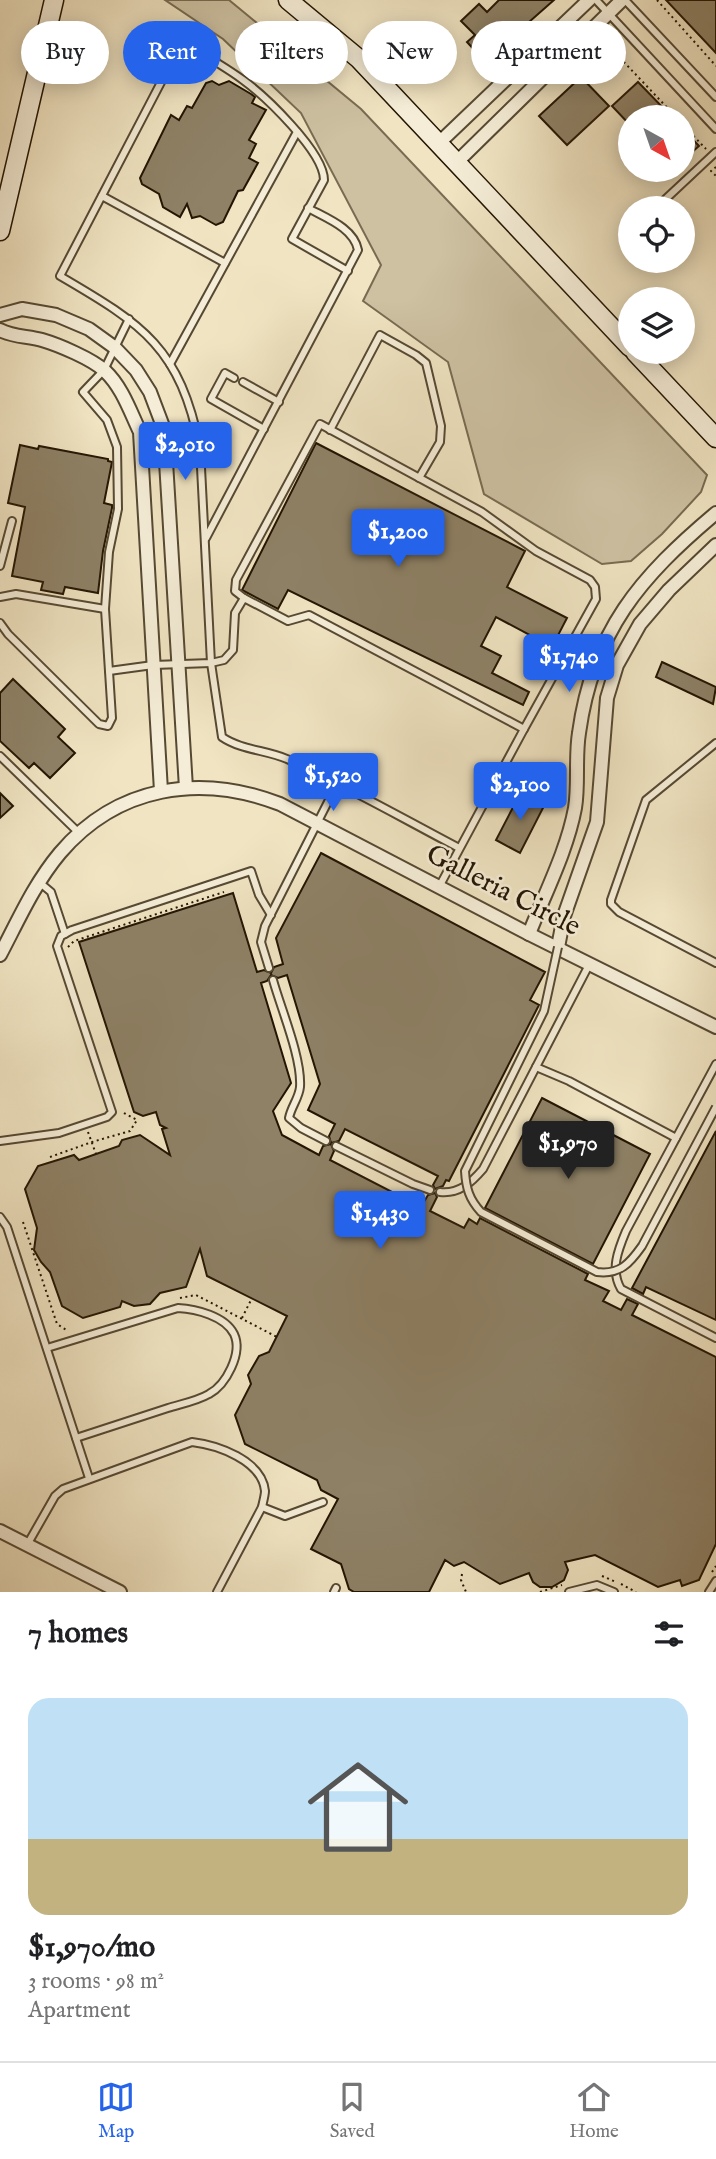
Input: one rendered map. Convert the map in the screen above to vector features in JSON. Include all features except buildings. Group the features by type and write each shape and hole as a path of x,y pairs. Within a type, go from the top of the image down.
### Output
{"main road":[{"path":"1,222 54,0"},
{"path":"288,0 359,59 618,333"},
{"path":"646,364 716,438"}],"street":[{"path":"439,143 589,0"},
{"path":"457,162 623,0"},
{"path":"0,315 22,309 56,315 89,329 114,347 136,370 150,393 164,429 186,788"},
{"path":"0,330 7,334 41,340 82,357 104,370 125,397 140,432 161,791"},
{"path":"529,934 565,842 575,807 579,734 588,687 606,638 621,611 643,581 716,513"},
{"path":"558,947 564,916 597,822 607,698 617,665 640,624 669,590 716,545"},
{"name":"Galleria Circle","path":"0,956 39,882 58,855 79,833 112,810 161,791 226,788 280,804 529,934 716,1027"},
{"path":"0,1531 120,1592"}],"lane":[{"path":"596,0 716,129"},
{"path":"623,0 716,97"},
{"path":"348,271 292,239 324,180 320,164 297,132 247,82 182,42 60,276 129,318 157,344 185,391 200,448 211,663 222,737 230,743 277,755 459,848"},
{"path":"170,364 297,132"},
{"path":"669,196 716,152"},
{"path":"102,196 225,264"},
{"path":"205,540 358,250 357,241 349,232 308,208"},
{"path":"0,623 8,634 104,726 108,726 112,718 105,609 109,552 118,509 117,447 107,420 83,392 104,370 129,318"},
{"path":"330,430 380,335 426,363 441,426 440,442 419,478"},
{"path":"233,377 225,373 211,399 264,429"},
{"path":"243,382 279,402"},
{"path":"439,887 596,599 595,587 590,580 536,551 482,512 320,424 236,580 235,591 288,621 309,615 524,729"},
{"path":"0,566 12,521"},
{"path":"0,597 16,594 105,609"},
{"path":"109,671 224,660 233,650 234,613 244,598"},
{"path":"716,743 646,800 611,900 611,904 620,912 704,954 716,963"},
{"path":"0,756 79,833"},
{"path":"269,968 261,942 271,915 337,784"},
{"path":"0,1141 59,1133 107,1117 111,1112 57,946 58,940 65,934 251,871 258,895 271,915"},
{"path":"39,882 51,892 65,934"},
{"path":"558,947 544,1011 465,1171 466,1188 472,1202 481,1212 597,1272 619,1270 629,1264 642,1246 716,1107"},
{"path":"439,1192 448,1193 470,1185 483,1169 590,963"},
{"path":"273,979 300,1071 300,1091 291,1106 289,1118 301,1128 326,1141"},
{"path":"716,1064 626,1231 617,1254 616,1279 621,1289 716,1338"},
{"path":"536,1067 569,1081 676,1138"},
{"path":"336,1146 430,1190"},
{"path":"0,1217 7,1227 89,1478"},
{"path":"47,1348 178,1308 193,1309 216,1318 230,1328 236,1338 235,1361 228,1375 209,1394 76,1438"},
{"path":"27,1545 55,1496 73,1484 192,1442 208,1444 225,1449 245,1461 260,1477 265,1491 262,1507 217,1592"},
{"path":"262,1507 285,1516 323,1502"},
{"path":"709,1592 716,1581"},
{"path":"569,1592 597,1585 614,1592"}],"path":[{"path":"657,0 716,66"},
{"path":"626,64 665,105"},
{"path":"695,138 706,149"},
{"path":"716,167 711,171 716,177"},
{"path":"68,950 70,943 74,941 223,892"},
{"path":"50,1157 130,1131 137,1120 122,1112"},
{"path":"85,1125 96,1154"},
{"path":"23,1222 57,1324 70,1332"},
{"path":"174,1299 196,1295 277,1337"},
{"path":"242,1318 252,1298"},
{"path":"462,1574 461,1580 466,1592"}],"shaded area":[{"path":"165,0 229,0 254,21 235,21 235,50 221,38 221,21 196,21"},
{"path":"270,84 331,84 361,109 707,475 701,492 662,534 631,561 602,564 484,494 448,362 363,301 381,265 301,113"}]}
